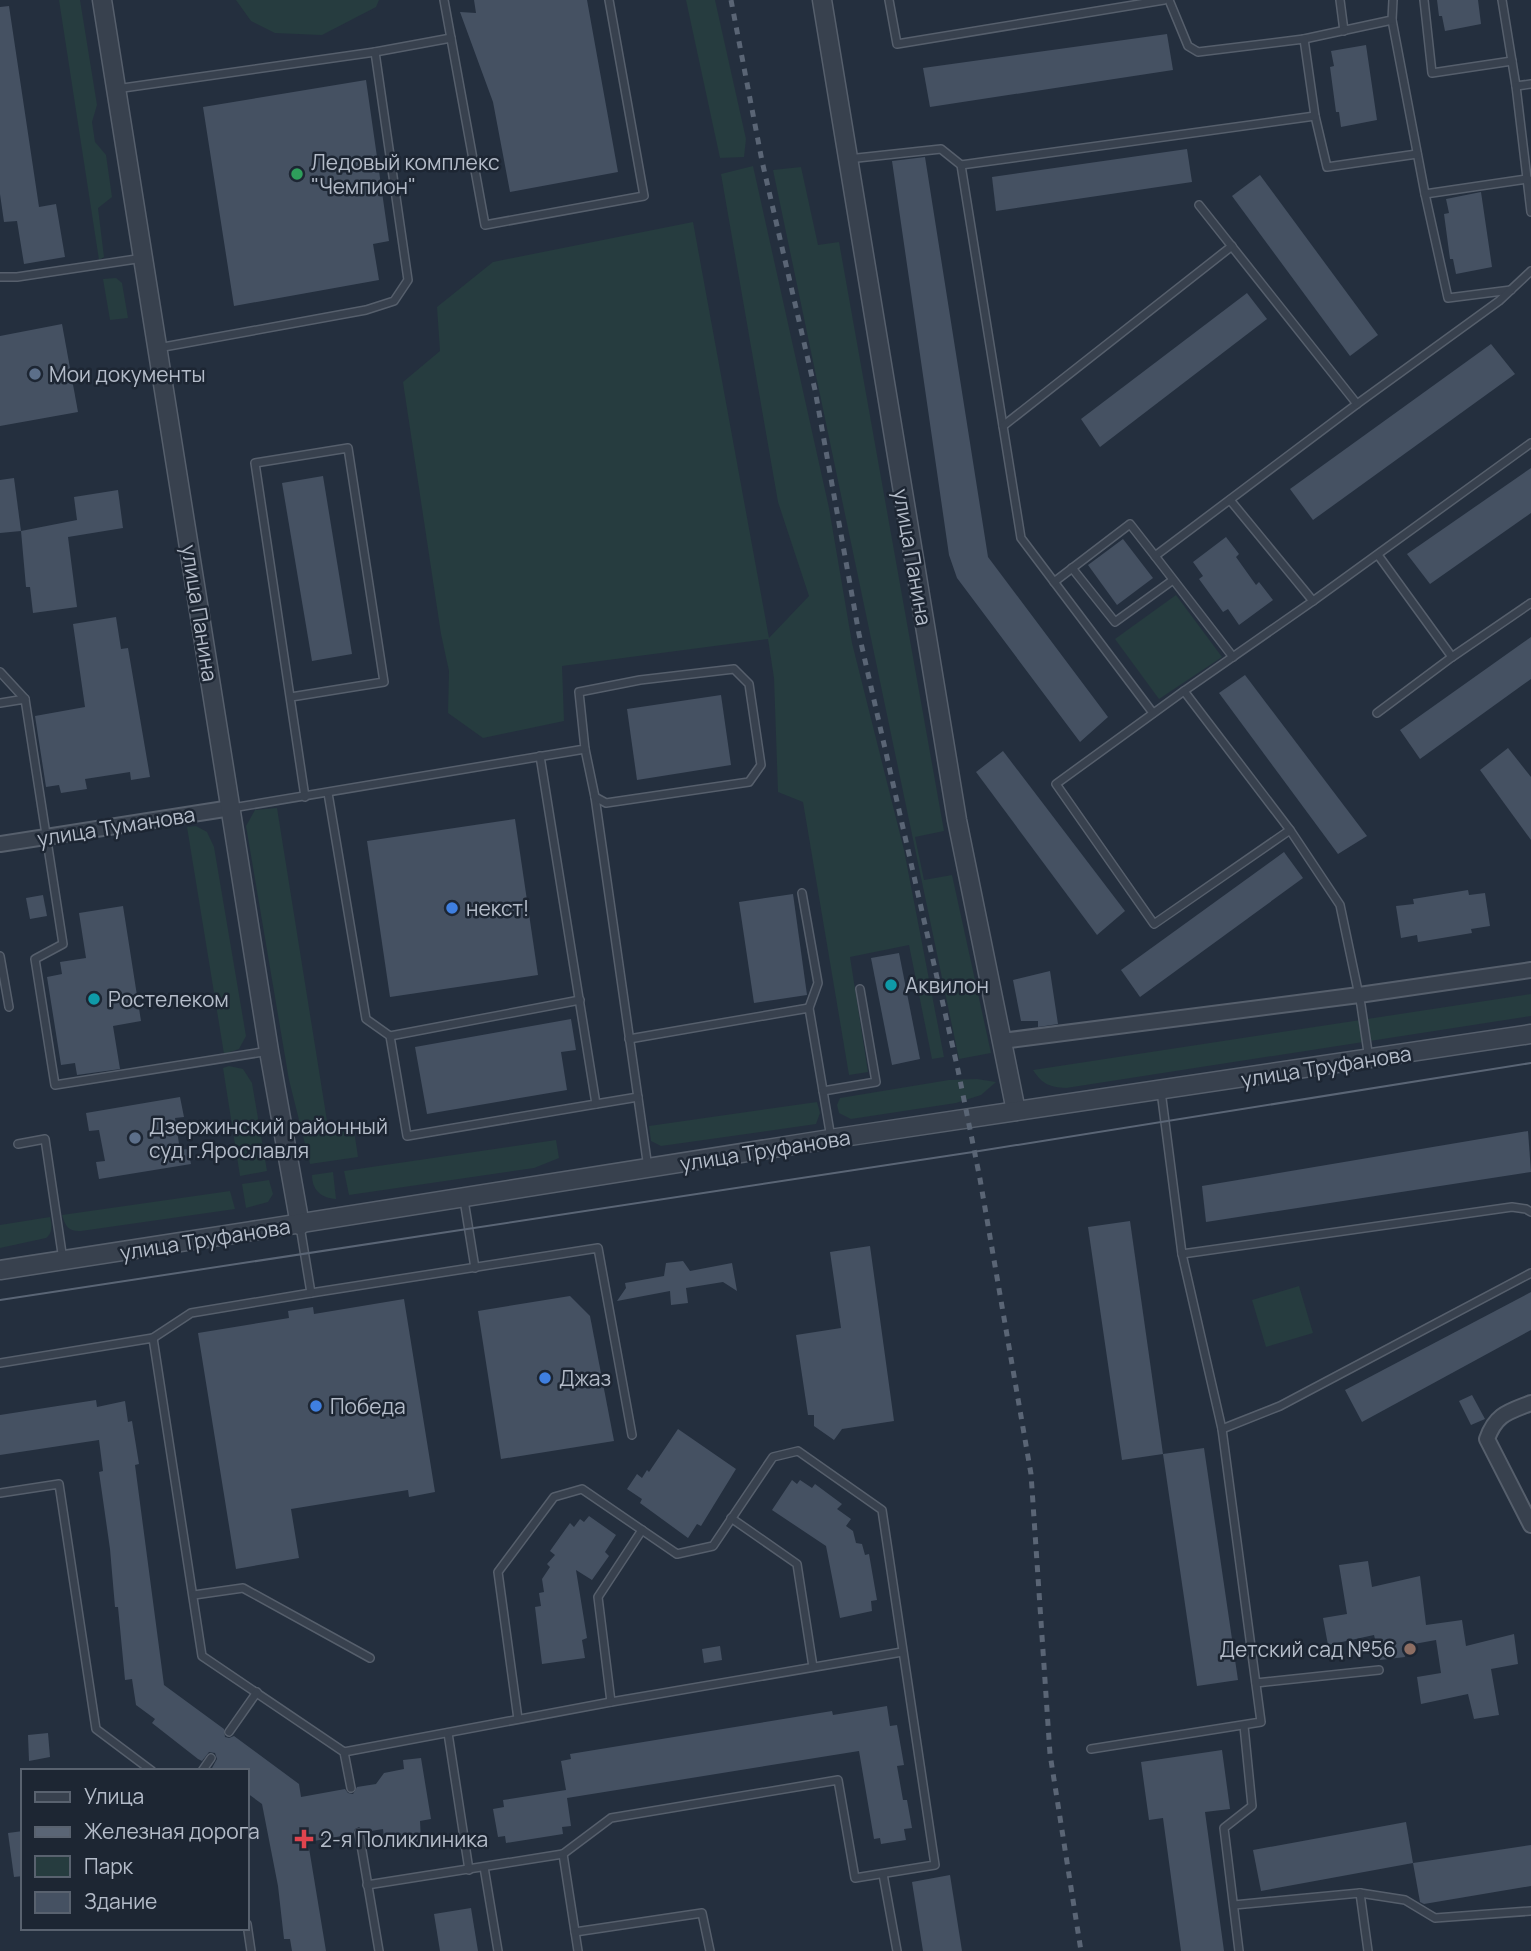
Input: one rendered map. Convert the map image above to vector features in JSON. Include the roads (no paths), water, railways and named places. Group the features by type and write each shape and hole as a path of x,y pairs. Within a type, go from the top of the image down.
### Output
{"street":[{"name":"улица Панина","path":"102,0 269,1051 300,1225"},
{"name":"улица Панина","path":"822,0 957,820 1016,1111"},
{"name":"улица Туманова","path":"0,844 231,808"},
{"path":"1002,1041 1531,970"},
{"name":"улица Труфанова","path":"0,1270 300,1225 831,1139 1531,1034"},
{"path":"1531,1403 1503,1415 1492,1426 1487,1439 1531,1525"}],"lane":[{"path":"444,0 485,225 644,195 608,0"},
{"path":"890,0 897,44 1164,0"},
{"path":"1169,0 1188,46 1198,52 1304,39 1392,20"},
{"path":"1340,0 1344,30"},
{"path":"1393,0 1392,20 1448,298 1511,290"},
{"path":"1424,0 1432,73 1512,61"},
{"path":"1502,0 1529,180 1531,212"},
{"path":"116,89 450,38"},
{"path":"1304,39 1315,116 1327,167 1417,154"},
{"path":"158,348 366,310 394,301 408,280 375,51"},
{"path":"1516,86 1531,84"},
{"path":"961,165 1315,116"},
{"path":"847,159 941,149 961,165 1021,538 1153,713"},
{"path":"1425,194 1529,180"},
{"path":"1199,205 1357,404"},
{"path":"1003,426 1232,246"},
{"path":"0,277 17,277 143,258"},
{"path":"1155,556 1499,301 1531,271"},
{"path":"1290,830 1154,924 1056,784 1531,443"},
{"path":"291,696 384,682 348,448 255,463 305,797"},
{"path":"1230,500 1313,601"},
{"path":"1054,582 1130,524 1233,657"},
{"path":"1378,555 1452,657"},
{"path":"1072,568 1115,622 1173,580"},
{"path":"1377,713 1531,603"},
{"path":"595,797 606,803 749,782 761,765 749,684 734,669 640,680 579,692 585,749 595,797 649,1168"},
{"path":"0,672 25,699 63,944 35,959 55,1085 269,1051"},
{"path":"1184,691 1290,830 1340,905 1369,1059"},
{"path":"0,703 25,699"},
{"path":"231,808 585,749"},
{"path":"540,756 596,1104"},
{"path":"328,793 366,1019 390,1036 407,1136 638,1097"},
{"path":"802,893 818,983 808,1008 831,1139"},
{"path":"0,956 9,1007"},
{"path":"823,1091 876,1082 860,989"},
{"path":"390,1036 580,1000"},
{"path":"629,1039 808,1008"},
{"path":"1091,1749 1261,1722 1222,1429 1182,1254 1161,1090"},
{"path":"18,1144 45,1139 63,1261"},
{"path":"464,1198 475,1268"},
{"path":"1182,1254 1512,1208 1531,1212"},
{"path":"300,1225 311,1293"},
{"path":"0,1363 153,1338 191,1313 598,1248 632,1435"},
{"path":"1222,1429 1280,1406 1531,1273"},
{"path":"153,1338 202,1656 344,1752 351,1788"},
{"path":"367,1885 563,1854 611,1818 838,1780 855,1878 936,1865 882,1510 797,1451 772,1457 713,1546 677,1554 582,1489 554,1497 498,1573 518,1719"},
{"path":"0,1493 60,1484 96,1729 149,1769"},
{"path":"731,1518 797,1564 813,1667"},
{"path":"611,1702 597,1597 642,1530"},
{"path":"194,1595 243,1588 370,1658"},
{"path":"344,1752 611,1702 902,1652"},
{"path":"1256,1684 1379,1670"},
{"path":"229,1732 257,1692"},
{"path":"1239,1951 1224,1828 1252,1806 1244,1726"},
{"path":"448,1733 469,1870"},
{"path":"203,1769 211,1758"},
{"path":"359,1833 379,1951"},
{"path":"563,1854 578,1951"},
{"path":"484,1867 498,1951"},
{"path":"883,1874 897,1951"},
{"path":"1234,1905 1360,1893 1405,1900 1435,1917 1531,1911"},
{"path":"1360,1893 1368,1951"},
{"path":"575,1932 702,1913 710,1951"},
{"path":"248,1930 251,1951"}],"tram line":[{"path":"0,1300 973,1152 1531,1063"}],"railway":[{"path":"731,0 762,161 815,390 859,634 958,1070 980,1179 1031,1474 1050,1754 1081,1951"}],"place":[{"name":"Ледовый комплекс \"Чемпион\"","path":"297,174"},
{"name":"Мои документы","path":"35,374"},
{"name":"некст!","path":"452,908"},
{"name":"Аквилон","path":"891,985"},
{"name":"Ростелеком","path":"94,999"},
{"name":"Дзержинский районный суд г.Ярославля","path":"135,1138"},
{"name":"Джаз","path":"545,1378"},
{"name":"Победа","path":"316,1406"},
{"name":"Детский сад №56","path":"1410,1649"},
{"name":"2-я Поликлиника","path":"304,1839"}]}
